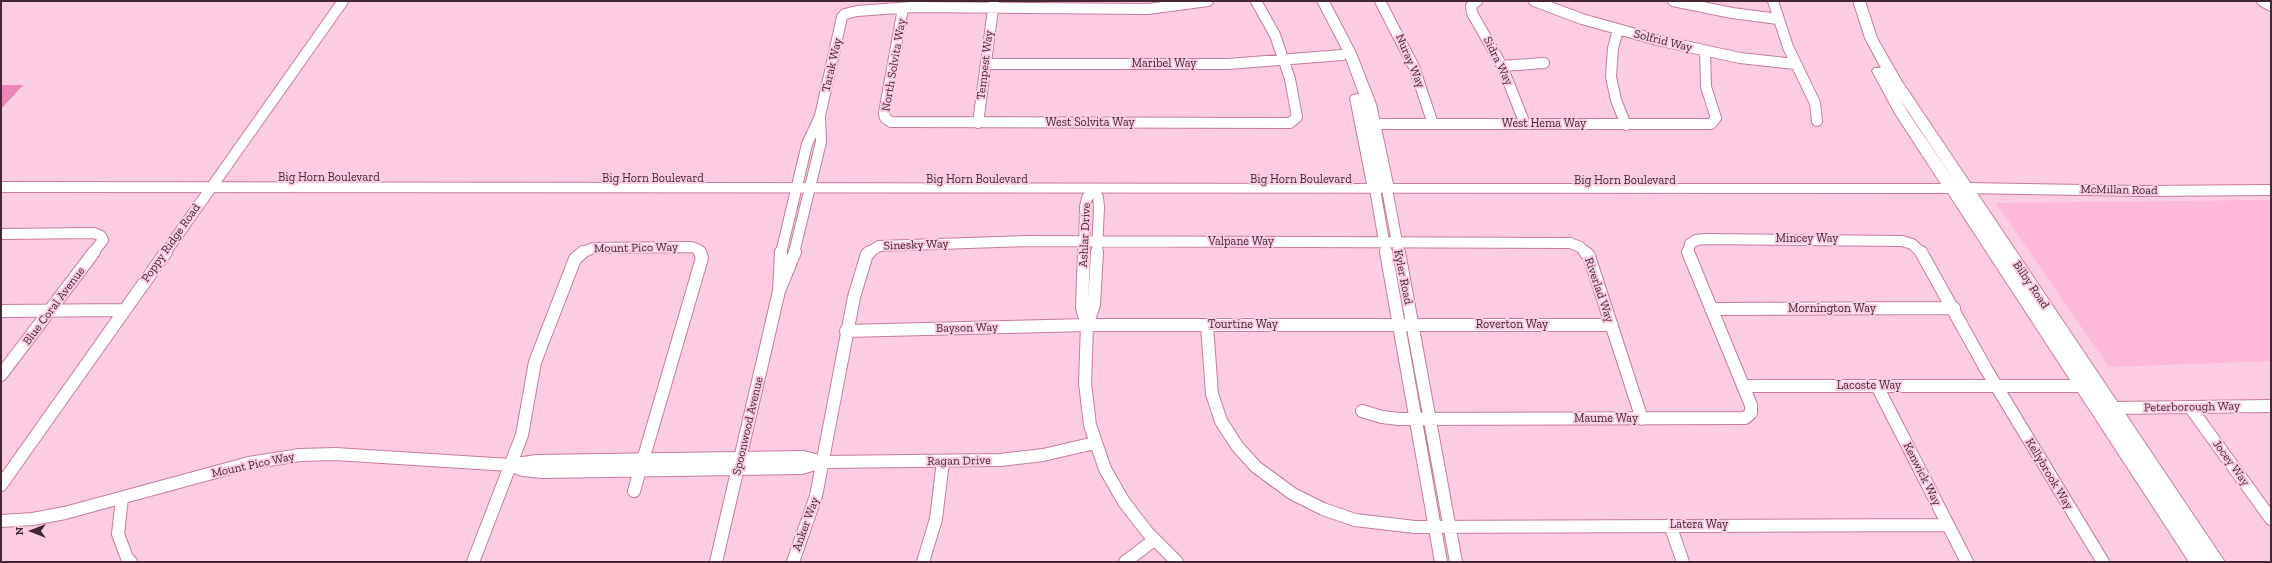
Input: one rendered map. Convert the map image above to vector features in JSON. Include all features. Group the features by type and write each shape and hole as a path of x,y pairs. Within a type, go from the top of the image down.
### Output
{"main road":[{"name":"Kyler Road","path":"1314,1 1342,55 1358,102 1380,185"},
{"name":"Kyler Road","path":"1323,1 1350,53 1374,124 1380,185"},
{"name":"Bilby Road","path":"1850,1 1863,40 1887,88 2113,408 2216,562"},
{"path":"1855,1 1861,22 1866,25"},
{"name":"Bilby Road","path":"1859,1 1866,25 1888,70 1959,188 2084,386 2199,562"},
{"name":"Big Horn Boulevard","path":"1,177 214,182 1380,185 1928,190 1959,188"},
{"name":"Big Horn Boulevard","path":"1,187 214,182"},
{"name":"Big Horn Boulevard","path":"804,184 1093,189 1380,185"}],"street":[{"name":"Poppy Ridge Road","path":"1,485 343,1"},
{"path":"904,8 993,4 1148,9 1208,1"},
{"path":"1256,1 1275,35 1285,61"},
{"name":"Nuray Way","path":"1380,1 1398,32 1414,67 1433,124"},
{"name":"Sidra Way","path":"1477,1 1472,6 1471,10 1502,66 1525,124"},
{"name":"Solfrid Way","path":"1534,1 1618,30 1705,51 1751,60 1795,64"},
{"path":"1674,1 1724,12 1778,19"},
{"path":"1773,1 1778,19 1795,64 1815,103 1817,121"},
{"path":"2262,1 2271,6"},
{"name":"Tempest Way","path":"978,123 993,4"},
{"name":"Tarak Way","path":"804,184 821,142 820,116 842,17 845,14 857,11 904,8"},
{"name":"North Solvita Way","path":"888,120 884,113 904,8"},
{"path":"1618,30 1612,48 1611,77 1616,100 1626,125"},
{"name":"West Hema Way","path":"1374,124 1707,125 1714,123 1716,118 1708,96 1704,75 1705,51"},
{"name":"Maribel Way","path":"986,64 1211,64 1285,61 1342,55"},
{"name":"West Solvita Way","path":"888,120 898,122 978,123 1292,122 1296,119 1297,115 1285,61"},
{"path":"1502,66 1544,62"},
{"name":"Spoonwood Avenue","path":"716,562 780,291 795,251 804,184"},
{"name":"Kyler Road","path":"1380,185 1390,242 1399,325 1441,562"},
{"name":"McMillan Road","path":"1959,188 2150,191 2271,190"},
{"name":"Ashlar Drive","path":"1093,189 1086,202 1082,308 1087,325 1086,397 1095,444 1113,486 1135,518 1154,540 1177,562"},
{"name":"Ashlar Drive","path":"1087,325 1094,305 1099,202 1093,189"},
{"name":"Blue Coral Avenue","path":"1,234 94,233 101,236 103,240 1,376"},
{"name":"Mincey Way","path":"1743,386 1688,252 1690,244 1700,239 1897,240 1907,242 1921,252 1954,308 1996,386"},
{"name":"Sinesky Way","path":"822,462 846,331 866,257 869,251 875,247 1020,241 1097,242"},
{"name":"Valpane Way","path":"1097,242 1390,242"},
{"name":"Kyler Road","path":"1390,242 1412,325 1456,562"},
{"name":"Riverlad Way","path":"1390,242 1565,243 1575,245 1584,250 1589,256 1642,419"},
{"name":"Mount Pico Way","path":"473,562 510,465 527,415 537,354 577,256 593,248 692,247 699,250 702,258 634,491"},
{"name":"Mornington Way","path":"1711,309 1954,308"},
{"path":"1,311 124,310"},
{"name":"Tourtine Way","path":"1087,325 1412,325"},
{"name":"Bayson Way","path":"846,331 1087,325"},
{"name":"Latera Way","path":"1207,325 1210,380 1216,407 1229,434 1256,467 1293,494 1339,515 1385,525 1435,526 1948,524"},
{"name":"Roverton Way","path":"1412,325 1612,325"},
{"name":"Lacoste Way","path":"1743,386 2084,386"},
{"name":"Maume Way","path":"1362,411 1386,418 1416,419 1745,418 1748,417 1752,410 1743,386"},
{"name":"Kenwick Way","path":"1876,386 1967,562"},
{"name":"Kellybrook Way","path":"1996,386 2103,562"},
{"name":"Peterborough Way","path":"2113,408 2271,406"},
{"name":"Jocey Way","path":"2190,407 2271,519"},
{"name":"Ragan Drive","path":"739,463 806,468 822,462 1023,459 1095,444"},
{"name":"Mount Pico Way","path":"1,521 54,515 249,463 300,455 335,454 510,465 532,472 641,465 739,463"},
{"path":"923,562 936,519 943,461"},
{"name":"Anker Way","path":"793,562 798,542 813,508 822,462"},
{"path":"122,498 118,534 127,558 131,562"},
{"path":"1670,526 1683,562"},
{"path":"1125,562 1154,540"}],"shaded area":[{"path":"1,85 23,85 1,109"},
{"path":"2271,200 2271,361 2109,367 1996,203"}]}
